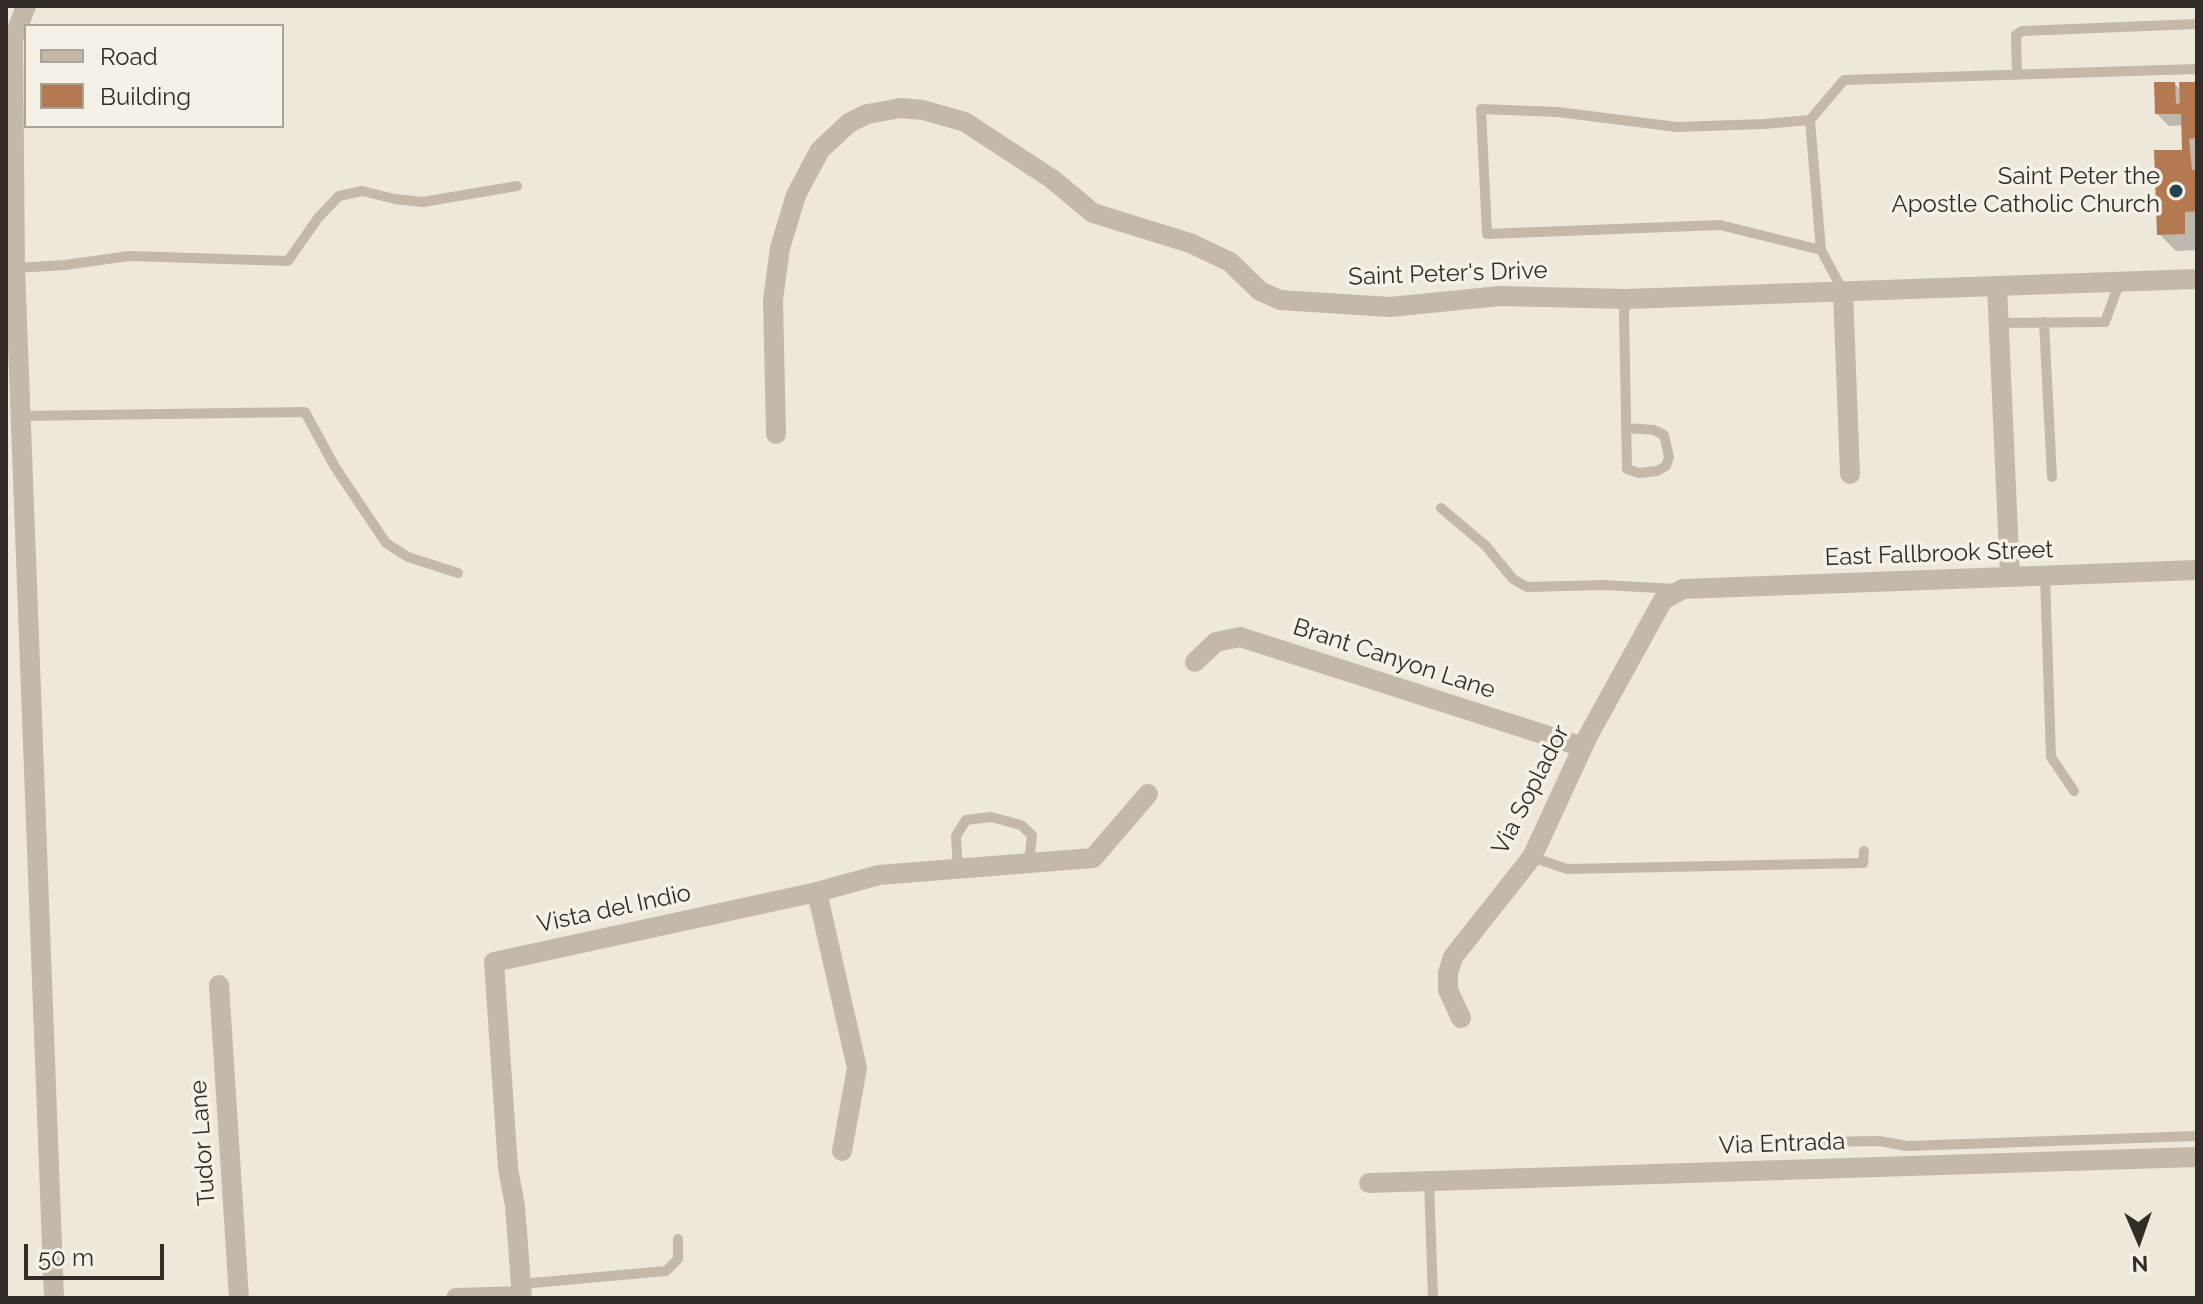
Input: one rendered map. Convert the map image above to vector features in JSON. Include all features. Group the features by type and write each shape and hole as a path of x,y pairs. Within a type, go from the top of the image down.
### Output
{"street":[{"path":"26,6 13,40 15,268 54,1298"},
{"name":"Saint Peter's Drive","path":"776,434 773,300 780,248 796,195 820,150 849,123 867,114 901,108 923,110 965,122 1052,179 1093,213 1190,243 1230,262 1260,291 1280,300 1390,307 1500,296 1626,299 2197,279"},
{"path":"1997,286 2010,577"},
{"path":"1843,291 1850,474"},
{"name":"East Fallbrook Street","path":"1683,589 2197,570"},
{"name":"Via Soplador","path":"1461,1018 1448,990 1448,973 1453,957 1532,857 1583,747 1663,600 1683,589"},
{"name":"Brant Canyon Lane","path":"1195,662 1216,642 1240,637 1583,747"},
{"path":"842,1151 857,1068 817,892 879,875 1093,858 1148,794"},
{"name":"Vista del Indio","path":"522,1292 515,1206 508,1168 494,962 817,892"},
{"name":"Tudor Lane","path":"219,985 239,1298"},
{"name":"Via Entrada","path":"1369,1183 2197,1157"},
{"path":"456,1298 522,1292"}],"lane":[{"path":"2017,74 2016,35 2022,31 2197,24"},
{"path":"1821,250 1720,225 1487,234 1481,109 1558,112 1677,127 1764,124 1810,120 1844,80 2197,69"},
{"path":"1810,120 1821,250 1843,291"},
{"path":"15,268 129,256 288,261 318,218 339,196 362,191 423,202 517,186"},
{"path":"1999,323 2105,322 2120,281"},
{"path":"1626,299 1627,469 1639,473 1657,471 1666,466 1669,457 1664,435 1654,430 1627,428"},
{"path":"2044,322 2052,477"},
{"path":"21,416 305,412 335,467 386,543 408,557 458,573"},
{"path":"1441,508 1486,546 1513,579 1527,587 1604,585 1683,589"},
{"path":"2045,576 2051,757 2074,791"},
{"path":"958,869 956,836 966,820 991,817 1021,825 1032,835 1029,863"},
{"path":"1532,857 1567,869 1863,863 1864,851"},
{"path":"1817,1142 1879,1141 1907,1146 2197,1136"},
{"path":"1429,1181 1433,1298"},
{"path":"522,1292 666,1271 678,1259 678,1239"}],"building":[{"name":"Saint Peter the Apostle Catholic Church","path":"2154,82 2175,82 2176,104 2180,103 2179,82 2197,82 2197,138 2189,139 2192,170 2197,170 2197,211 2185,212 2185,234 2157,235 2154,150 2182,150 2181,114 2155,114"}],"place":[{"name":"Saint Peter the Apostle Catholic Church","path":"2176,191"}]}
